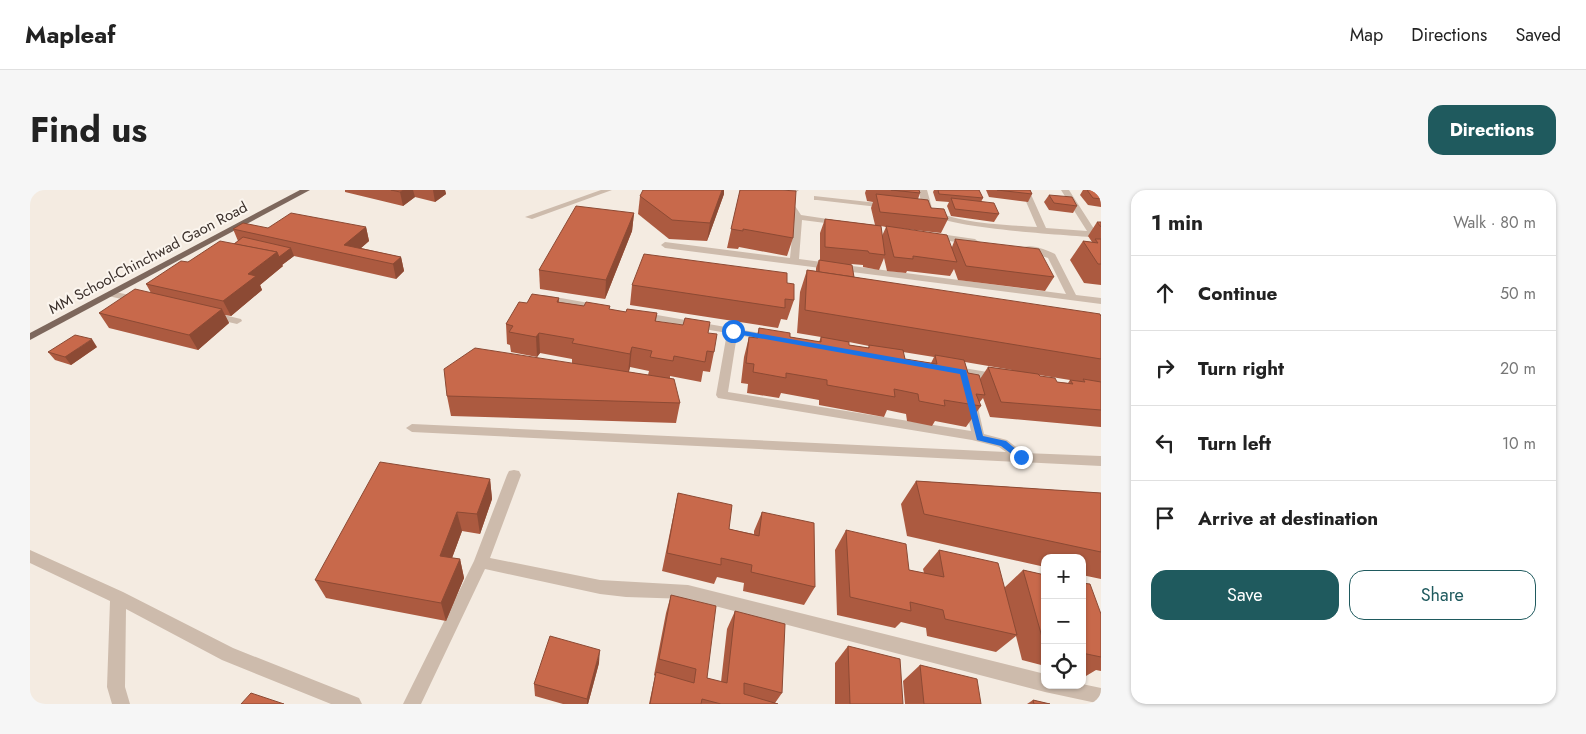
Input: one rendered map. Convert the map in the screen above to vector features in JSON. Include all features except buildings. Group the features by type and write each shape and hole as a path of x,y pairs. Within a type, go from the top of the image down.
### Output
{"main road":[{"name":"MM School-Chinchwad Gaon Road","path":"30,337 306,190"}],"street":[{"path":"529,217 608,190"},
{"path":"794,262 798,217 785,196 795,190"},
{"path":"923,190 925,203 929,211"},
{"path":"1025,190 1042,229"},
{"path":"1065,190 1097,234"},
{"path":"817,198 892,207"},
{"path":"920,210 929,211 958,221 1097,234"},
{"path":"798,217 847,224"},
{"path":"924,235 982,243"},
{"path":"665,245 1101,301"},
{"path":"1011,247 1052,256 1073,298"},
{"path":"111,294 150,302"},
{"path":"534,296 610,310"},
{"path":"198,312 237,321"},
{"path":"629,313 781,340"},
{"path":"733,331 722,395 979,438 1003,443 1021,457"},
{"path":"944,368 966,381 1012,380"},
{"path":"966,381 979,438"},
{"path":"412,428 1101,461"},
{"path":"412,704 481,562 514,475"},
{"path":"30,556 118,597 228,654 353,704"},
{"path":"481,562 600,587 626,590 688,592 1041,682"},
{"path":"118,597 116,687 121,704"},
{"path":"1069,689 1101,697"}],"route":[{"path":"733,331 963,372 979,438 1003,443 1021,457"}]}
